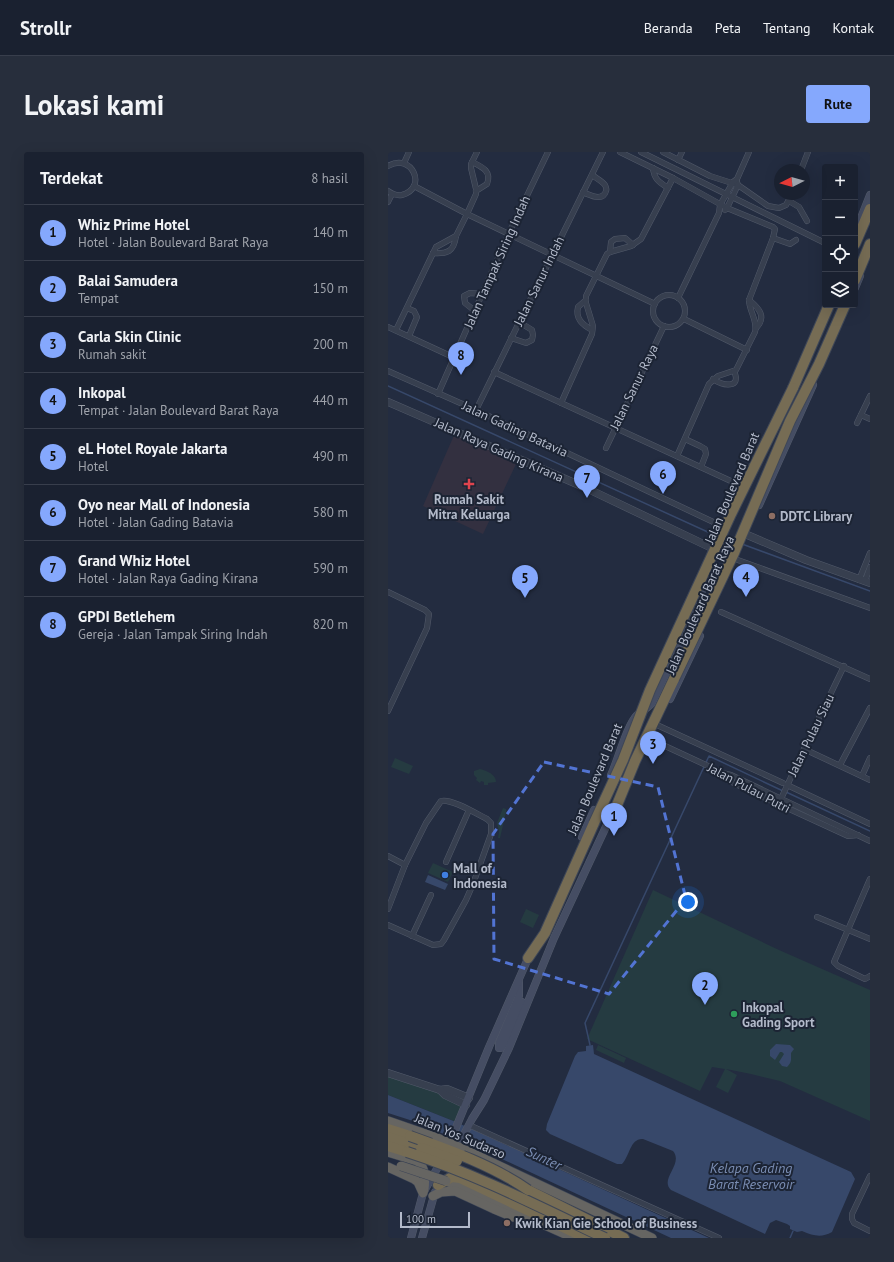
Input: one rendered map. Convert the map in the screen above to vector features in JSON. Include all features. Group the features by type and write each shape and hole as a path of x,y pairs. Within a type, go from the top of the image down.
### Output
{"highway":[{"path":"858,237 870,209"},
{"path":"858,273 870,244"},
{"path":"528,958 545,933 623,760 657,676 731,514 793,388 824,308"},
{"path":"617,804 635,761 734,553 790,421 819,364 844,308"},
{"name":"Jalan Yos Sudarso","path":"388,1121 461,1148 652,1238"},
{"path":"388,1129 444,1148 512,1178 528,1190"},
{"path":"388,1132 421,1145 446,1150"},
{"path":"388,1137 447,1157 528,1190 624,1238"},
{"path":"417,1161 423,1154 421,1145"},
{"path":"388,1146 446,1165 475,1177 605,1238"},
{"path":"458,1146 458,1152 460,1154 640,1238"},
{"path":"388,1152 417,1161 421,1164 423,1168 424,1191"},
{"path":"388,1162 446,1181 574,1238"},
{"path":"388,1167 414,1179 424,1191"},
{"path":"438,1185 452,1177 460,1178 586,1238"},
{"path":"433,1196 441,1192 455,1191 560,1238"}],"main road":[{"path":"858,225 870,195"},
{"path":"858,282 868,262 870,250"},
{"name":"Jalan Boulevard Barat","path":"410,1238 424,1191 439,1167 518,980 612,772 629,727 637,715 652,703 690,623 719,549 824,308"},
{"path":"841,308 844,316"},
{"name":"Jalan Boulevard Barat Raya","path":"549,948 617,804 691,656 847,308"},
{"path":"701,592 708,591 718,596"},
{"path":"518,980 519,996 498,1043 499,1048 503,1045 512,1028 540,959 549,948"},
{"path":"422,1238 433,1196 468,1125 484,1100 509,1048 549,948"}],"street":[{"path":"404,163 409,152"},
{"path":"433,253 442,254 452,249 455,244 456,236 468,214 475,196 476,191 471,170 472,162 477,152"},
{"name":"Jalan Tampak Siring Indah","path":"438,394 508,233 548,152"},
{"name":"Jalan Sanur Indah","path":"476,410 603,152"},
{"path":"620,152 673,178 727,208 773,227 775,232 749,300 756,328 747,350 738,368 734,371 718,376 709,384 678,456"},
{"path":"641,152 822,242"},
{"path":"663,152 710,176 735,180 738,185 772,208 783,207 789,202 799,207 807,221"},
{"path":"678,160 682,152"},
{"path":"678,298 719,213 720,204 735,180 749,152"},
{"path":"803,164 808,152"},
{"path":"388,166 398,162 404,163 412,168 416,176 414,186 408,193 400,196 390,192 388,202"},
{"path":"472,162 486,170 488,176 487,184 476,191"},
{"path":"653,168 653,174 657,181 668,188"},
{"path":"583,192 600,197 606,192 604,184 592,175"},
{"path":"561,403 591,339 592,321 586,300 587,293 595,276 605,256 610,252 633,245 641,239 673,178"},
{"path":"719,213 727,208 738,185"},
{"path":"414,186 468,214 655,304"},
{"path":"396,330 436,247 456,236"},
{"path":"610,252 611,242 616,239 625,238 633,245"},
{"path":"773,238 790,244 796,240"},
{"path":"475,311 465,303 464,296 470,293 482,294"},
{"path":"665,295 678,298 682,301 685,309 684,319 673,327 660,324 654,317 655,304 665,295"},
{"path":"586,300 578,307 578,316 582,325 592,330"},
{"path":"407,308 414,311 417,317 409,336"},
{"path":"684,319 747,350"},
{"path":"511,338 526,343 532,340 532,330 519,322"},
{"name":"Jalan Sanur Raya","path":"606,448 664,326"},
{"path":"388,327 454,358"},
{"name":"Jalan Gading Batavia","path":"388,371 476,410 595,469 727,531"},
{"path":"713,379 726,385 732,384 736,379 734,371"},
{"path":"494,372 746,488"},
{"path":"857,423 870,396"},
{"name":"Jalan Raya Gading Kirana","path":"388,402 586,488 719,549"},
{"path":"861,415 870,419"},
{"path":"685,439 705,449 706,454 701,467"},
{"path":"586,488 595,469"},
{"path":"745,535 865,582"},
{"path":"865,582 870,553"},
{"path":"736,556 870,608"},
{"path":"865,582 870,567"},
{"path":"388,592 425,610 429,614 429,620 427,628 388,711"},
{"path":"721,612 870,679"},
{"name":"Jalan Pulau Siau","path":"780,800 785,785 844,666"},
{"path":"840,766 870,708"},
{"name":"Jalan Pulau Putri","path":"657,725 701,744 870,824"},
{"name":"Jalan Pulau Putri","path":"650,739 721,772 728,780 780,800 829,824 848,836 858,835 870,841"},
{"path":"804,749 870,780"},
{"path":"862,776 870,758"},
{"path":"388,909 405,865 426,823 441,801 446,800 487,819 492,825 486,849 466,900 441,944 433,945 388,925"},
{"path":"446,862 469,810"},
{"path":"388,856 405,865"},
{"path":"870,879 834,962 838,966 865,979 870,976"},
{"path":"412,936 431,895"},
{"path":"817,917 870,939"},
{"path":"388,1073 440,1090 445,1095 468,1101"},
{"path":"468,1125 719,1238"},
{"path":"870,1176 852,1214 852,1219 854,1224 870,1231"}],"highlighted area":[{"path":"544,762 658,787 686,899 609,994 494,959 493,834"}],"shaded area":[{"name":"Rumah Sakit Mitra Keluarga","path":"455,433 517,462 483,534 423,506"}],"green space":[{"path":"395,758 413,766 409,774 391,767"},
{"path":"480,769 493,775 496,782 484,785 484,782 481,781 480,783 476,780 477,778 474,775 474,771"},
{"path":"503,808 506,809 506,812 500,838 498,838 499,832 497,823"},
{"path":"433,863 453,872 448,882 428,873"},
{"name":"Inkopal Gading Sport","path":"653,890 779,950 870,990 870,1121 780,1081 726,1069 737,1075 728,1093 716,1087 725,1069 712,1067 700,1091 587,1039"},
{"path":"526,909 539,915 533,928 520,922"},
{"path":"598,1045 626,1058 624,1063 596,1050"},
{"path":"388,1073 440,1090 466,1105 456,1122 388,1095"}],"water":[{"path":"428,875 448,884 445,890 425,882"},
{"path":"776,1044 790,1045 794,1049 791,1053 791,1059 787,1067 782,1066 779,1062 784,1054 782,1052 780,1052 775,1060 770,1056 770,1050"},
{"name":"Kelapa Gading Barat Reservoir","path":"593,1045 594,1054 851,1172 855,1179 832,1232 821,1236 802,1231 797,1232 790,1229 790,1226 787,1224 776,1220 770,1223 765,1234 671,1190 668,1186 668,1181 676,1161 676,1156 673,1151 643,1139 635,1141 625,1161 622,1164 617,1164 550,1134 546,1130 547,1124 575,1056 578,1052 586,1051 586,1046"},
{"path":"388,1095 456,1122 709,1238 671,1238 489,1153 413,1121 388,1113"}],"waterway":[{"path":"388,386 710,533 718,535"},
{"path":"725,538 735,541"},
{"path":"742,544 870,591"},
{"path":"590,1045 585,1023 709,756 783,791"},
{"path":"786,792 870,831"},
{"path":"790,1238 793,1231"}],"place":[{"name":"GPDI Betlehem","path":"461,375"},
{"name":"Rumah Sakit Mitra Keluarga","path":"469,484"},
{"name":"Oyo near Mall of Indonesia","path":"663,494"},
{"name":"Grand Whiz Hotel","path":"587,498"},
{"name":"DDTC Library","path":"772,516"},
{"name":"Inkopal","path":"746,597"},
{"name":"eL Hotel Royale Jakarta","path":"525,598"},
{"name":"Carla Skin Clinic","path":"653,764"},
{"name":"Whiz Prime Hotel","path":"614,836"},
{"name":"Mall of Indonesia","path":"445,875"},
{"name":"Balai Samudera","path":"705,1005"},
{"name":"Inkopal Gading Sport","path":"734,1014"},
{"name":"Kwik Kian Gie School of Business","path":"507,1223"}],"water label":[{"name":"Sunter","path":"544,1158"}]}
